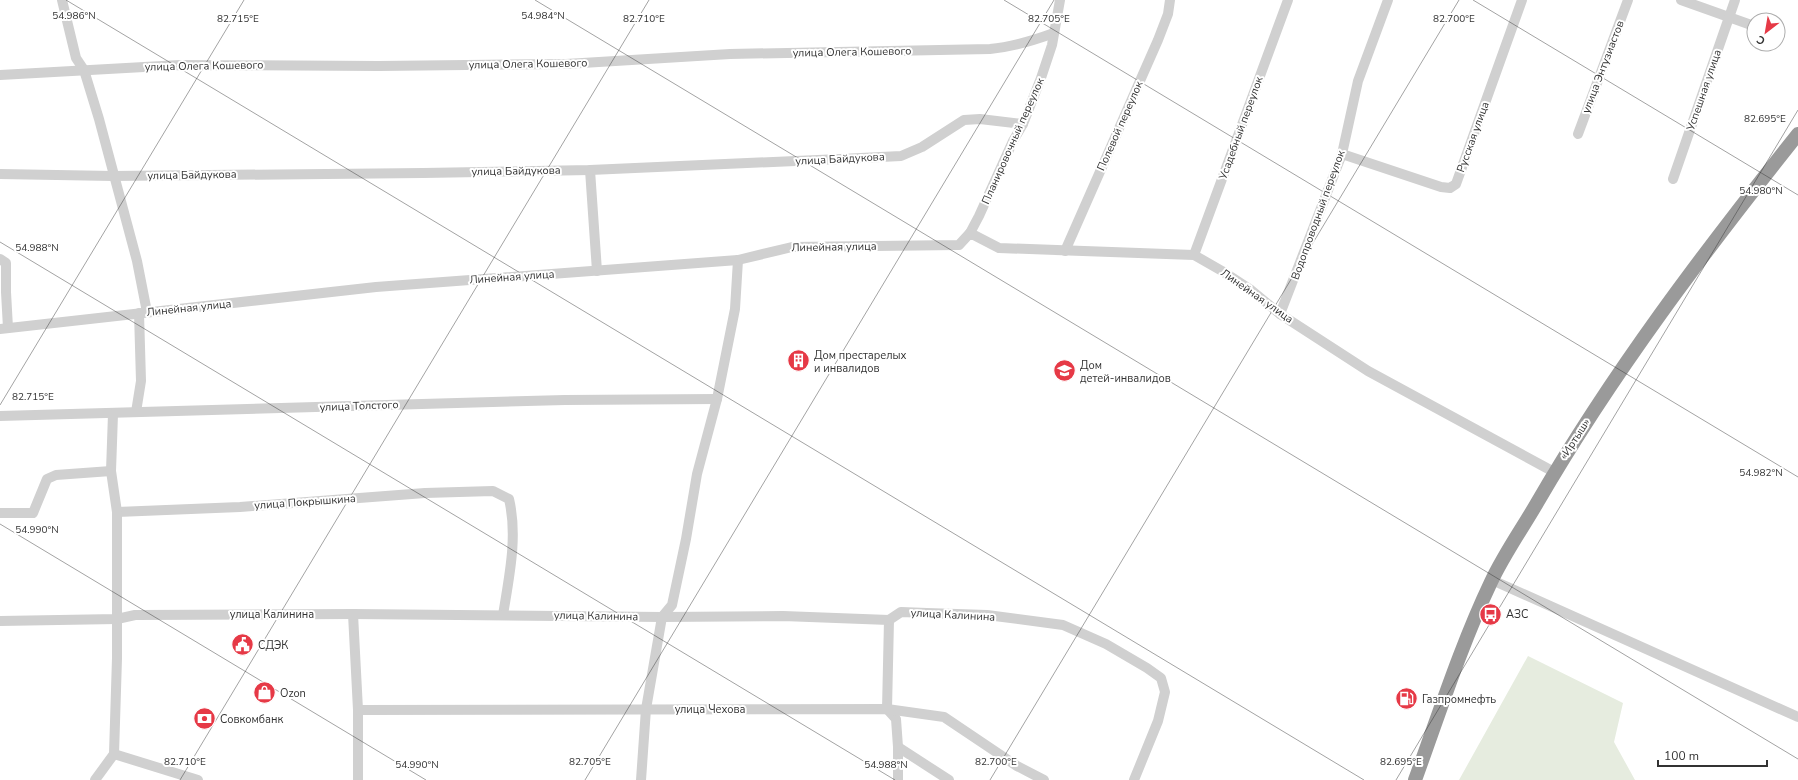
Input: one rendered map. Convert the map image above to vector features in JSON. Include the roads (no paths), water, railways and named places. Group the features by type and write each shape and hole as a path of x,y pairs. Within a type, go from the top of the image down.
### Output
{"highway":[{"name":"«Иртыш»","path":"1414,780 1469,631 1492,580 1554,472 1638,343 1725,226 1798,134"}],"street":[{"path":"62,0 76,58 84,70 137,261 143,313 141,381 136,412"},
{"name":"Планировочный переулок","path":"970,233 980,216 1013,141 1023,124 1041,78 1054,34 1060,0"},
{"name":"Полевой переулок","path":"1065,251 1158,40 1168,14 1170,0"},
{"name":"Усадебный переулок","path":"1194,255 1288,0"},
{"name":"Водопроводный переулок","path":"1280,314 1342,154 1358,81 1388,0"},
{"name":"Русская улица","path":"1342,154 1441,187 1450,188 1456,184 1522,0"},
{"name":"улица Энтузиастов","path":"1578,134 1628,0"},
{"path":"1681,0 1746,23"},
{"name":"Успешная улица","path":"1673,179 1735,0"},
{"name":"улица Олега Кошевого","path":"0,74 180,64 379,66 566,64 730,54 990,49 1031,42 1054,34"},
{"name":"улица Байдукова","path":"0,174 113,176 590,170 901,156 922,147 964,120 980,119 1023,124"},
{"path":"590,170 598,270"},
{"name":"Линейная улица","path":"4,328 376,287 738,260 792,247 959,245 970,233 999,248 1194,255 1222,271 1250,290 1280,314 1368,371 1554,472"},
{"path":"0,258 6,263 4,328"},
{"path":"641,780 646,709 662,617 672,604 686,539 697,474 717,399 735,309 738,260"},
{"name":"улица Толстого","path":"0,416 565,400 717,399"},
{"path":"95,780 114,754 118,658 117,512 111,471 113,414"},
{"path":"0,513 33,513 47,479 56,475 111,471"},
{"name":"улица Покрышкина","path":"117,512 240,507 425,494 493,491 509,500 512,513 512,554 503,615"},
{"path":"1492,580 1798,717"},
{"name":"улица Калинина","path":"0,622 117,619 135,615 353,614 662,617 783,616 888,620 901,612 987,615 1063,625 1106,644 1161,678 1165,692 1158,721 1134,780"},
{"path":"353,614 358,710 358,780"},
{"path":"888,620 887,708 896,719 898,780"},
{"name":"улица Чехова","path":"358,710 887,708 944,717 1017,766 1044,780"},
{"path":"898,747 949,780"},
{"path":"114,754 198,780"}],"place":[{"name":"Дом престарелых и инвалидов","path":"799,361"},
{"name":"Дом детей-инвалидов","path":"1064,371"},
{"name":"АЗС","path":"1490,614"},
{"name":"СДЭК","path":"242,645"},
{"name":"Ozon","path":"265,693"},
{"name":"Газпромнефть","path":"1406,699"},
{"name":"Совкомбанк","path":"205,719"}]}
